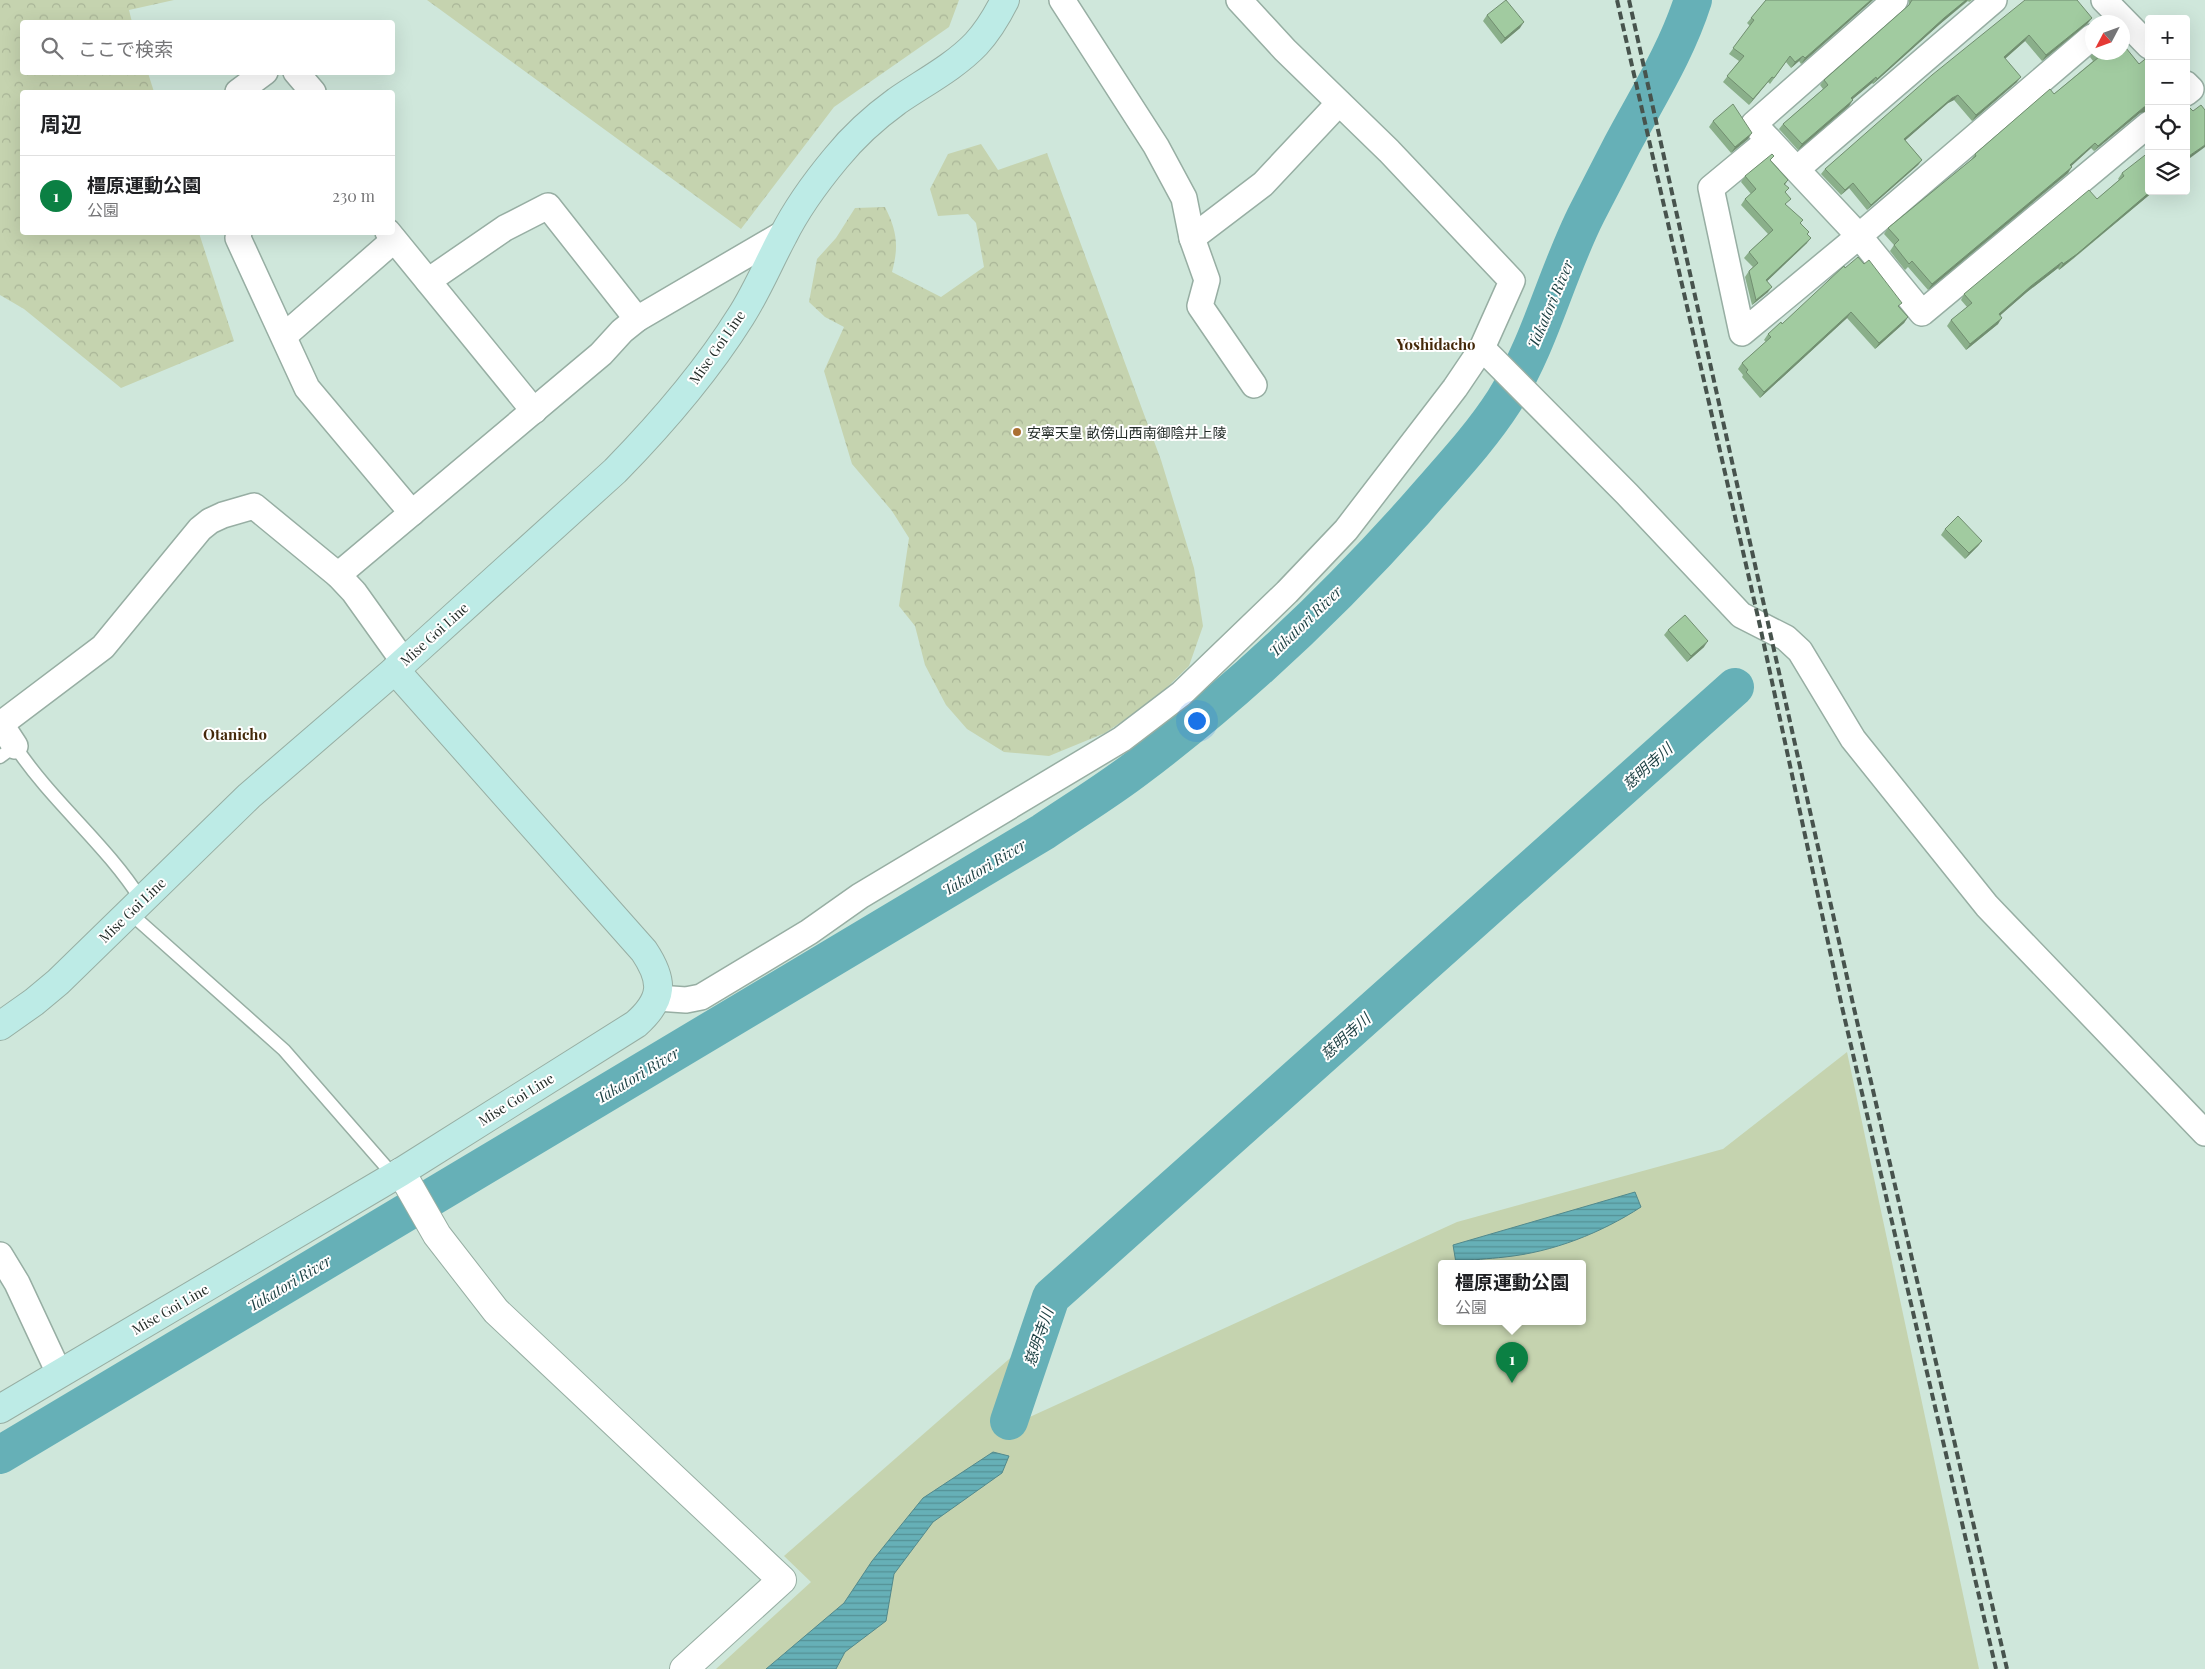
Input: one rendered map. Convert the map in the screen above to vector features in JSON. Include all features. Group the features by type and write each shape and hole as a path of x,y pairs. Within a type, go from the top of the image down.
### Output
{"main road":[{"name":"Mise Goi Line","path":"0,1026 58,982 249,796 399,666 615,471 665,417 708,364 742,315 784,233 815,183 838,156 894,103 958,60 976,44 992,24 1005,0"},
{"name":"Mise Goi Line","path":"0,1409 59,1373 400,1177 636,1024 650,1011 657,998 659,981 654,966 644,951 399,666"}],"street":[{"path":"1062,0 1156,146 1184,198 1192,238 1207,280 1200,306 1254,385"},
{"path":"657,998 686,1000 702,997 809,932 876,887 1122,739 1153,717 1181,694 1287,592 1346,530 1487,352 1512,281 1389,152 1239,0"},
{"path":"1797,169 1994,0"},
{"path":"1883,4 1754,124 1859,236 1922,313 2145,127"},
{"path":"2110,12 2145,43"},
{"path":"1769,140 1711,188 1742,333 1859,236 2085,42"},
{"path":"241,90 261,75"},
{"path":"299,75 311,90"},
{"path":"1192,238 1263,184 1339,103"},
{"path":"428,281 505,228 548,206 637,319"},
{"path":"338,575 601,354 622,331 637,319 784,233"},
{"path":"238,235 238,238 307,388 412,513"},
{"path":"284,336 391,236 534,411"},
{"path":"1487,352 1627,494 1740,615 1786,638 1800,651 1853,739 1987,906 2205,1134"},
{"path":"8,752 0,723 103,647 200,529 210,521 254,506 338,575 354,592 399,666"},
{"path":"400,1177 437,1235 496,1311 522,1338 782,1580 684,1669"},
{"path":"0,1255 17,1283 59,1373"}],"lane":[{"path":"8,752 38,777 115,862 136,907 284,1050 400,1177"}],"green space":[{"path":"0,0 174,0 129,10 132,20 20,20 20,75 149,75 153,90 20,90 20,235 200,235 234,341 121,388 24,309 0,295"},
{"path":"427,0 959,0 949,27 834,107 741,229"},
{"path":"981,144 998,170 1047,153 1161,460 1194,568 1203,626 1189,666 1155,699 1105,733 1049,756 1004,752 967,729 946,705 925,665 915,626 899,606 909,538 892,511 852,464 824,371 844,327 825,317 809,302 817,259 836,238 855,208 885,207 896,239 896,254 892,272 941,297 984,267 976,223 968,214 938,216 930,189 948,154"},
{"path":"1847,1052 1979,1669 716,1669 811,1582 784,1556 1031,1340 997,1428 1012,1425 1457,1222 1723,1149"}],"water":[{"path":"1635,1192 1641,1207 1593,1233 1541,1251 1505,1257 1456,1260 1453,1245"},
{"path":"993,1452 1009,1456 1002,1473 933,1522 894,1574 886,1621 845,1652 836,1669 766,1669 844,1603 872,1561 923,1498"}],"building":[{"path":"1506,0 1524,22 1505,38 1487,15"},
{"path":"1766,0 1871,0 1805,58 1803,56 1795,62 1790,56 1774,78 1772,77 1753,99 1727,76 1744,56 1733,48 1754,20 1751,18"},
{"path":"1912,0 1966,0 1877,79 1876,77 1851,98 1853,100 1802,144 1783,124 1828,85 1824,80 1909,5"},
{"path":"2025,0 2077,0 2090,15 2085,15 2085,24 2046,55 2029,35 2004,57 2021,77 1976,115 1958,95 1904,139 1922,160 1871,205 1853,183 1845,190 1825,169 1932,75"},
{"path":"2130,53 2139,64 2145,59 2145,107 2098,146 2095,143 2070,165 2072,167 1932,284 1912,261 1909,264 1894,245 1899,240 1888,228 1976,156 1975,154 2050,89 2054,94 2095,60 2130,60"},
{"path":"1733,104 1752,133 1735,147 1713,121"},
{"path":"2201,105 2205,110 2205,145 2190,155 2190,108 2193,111"},
{"path":"1772,154 1774,156 1770,160 1788,180 1784,184 1789,188 1785,192 1791,199 1785,204 1803,220 1800,223 1809,232 1807,234 1811,238 1766,280 1772,287 1756,300 1749,271 1758,263 1749,252 1773,230 1745,199 1756,189 1745,176"},
{"path":"2145,155 2146,195 2077,254 2063,264 2062,262 2031,286 1999,314 2002,318 1970,344 1951,320 1972,303 1964,294 2089,190 2097,199 2124,176 2122,173"},
{"path":"1858,257 1864,264 1869,260 1902,303 1898,306 1908,317 1879,343 1851,312 1764,392 1746,372 1748,370 1742,363 1771,337 1768,334 1781,322 1782,324 1844,266 1845,268"},
{"path":"1958,516 1982,541 1969,553 1945,529"},
{"path":"1685,615 1708,641 1691,656 1668,630"}],"waterway":[{"name":"Takatori River","path":"0,1455 1043,832 1126,776 1211,709 1317,613 1383,545 1484,430 1504,401 1528,355 1576,236 1670,56 1693,0"},
{"name":"慈明寺川","path":"1009,1421 1051,1297 1735,687"}],"railway":[{"path":"1617,0 1760,626 1842,1007 1996,1669"},
{"path":"1629,0 1853,1004 2007,1669"}],"place":[{"name":"安寧天皇 畝傍山西南御陰井上陵","path":"1017,432"},
{"name":"橿原運動公園","path":"1512,1383"}],"district":[{"name":"Yoshidacho","path":"1436,344"},
{"name":"Otanicho","path":"235,734"}]}
